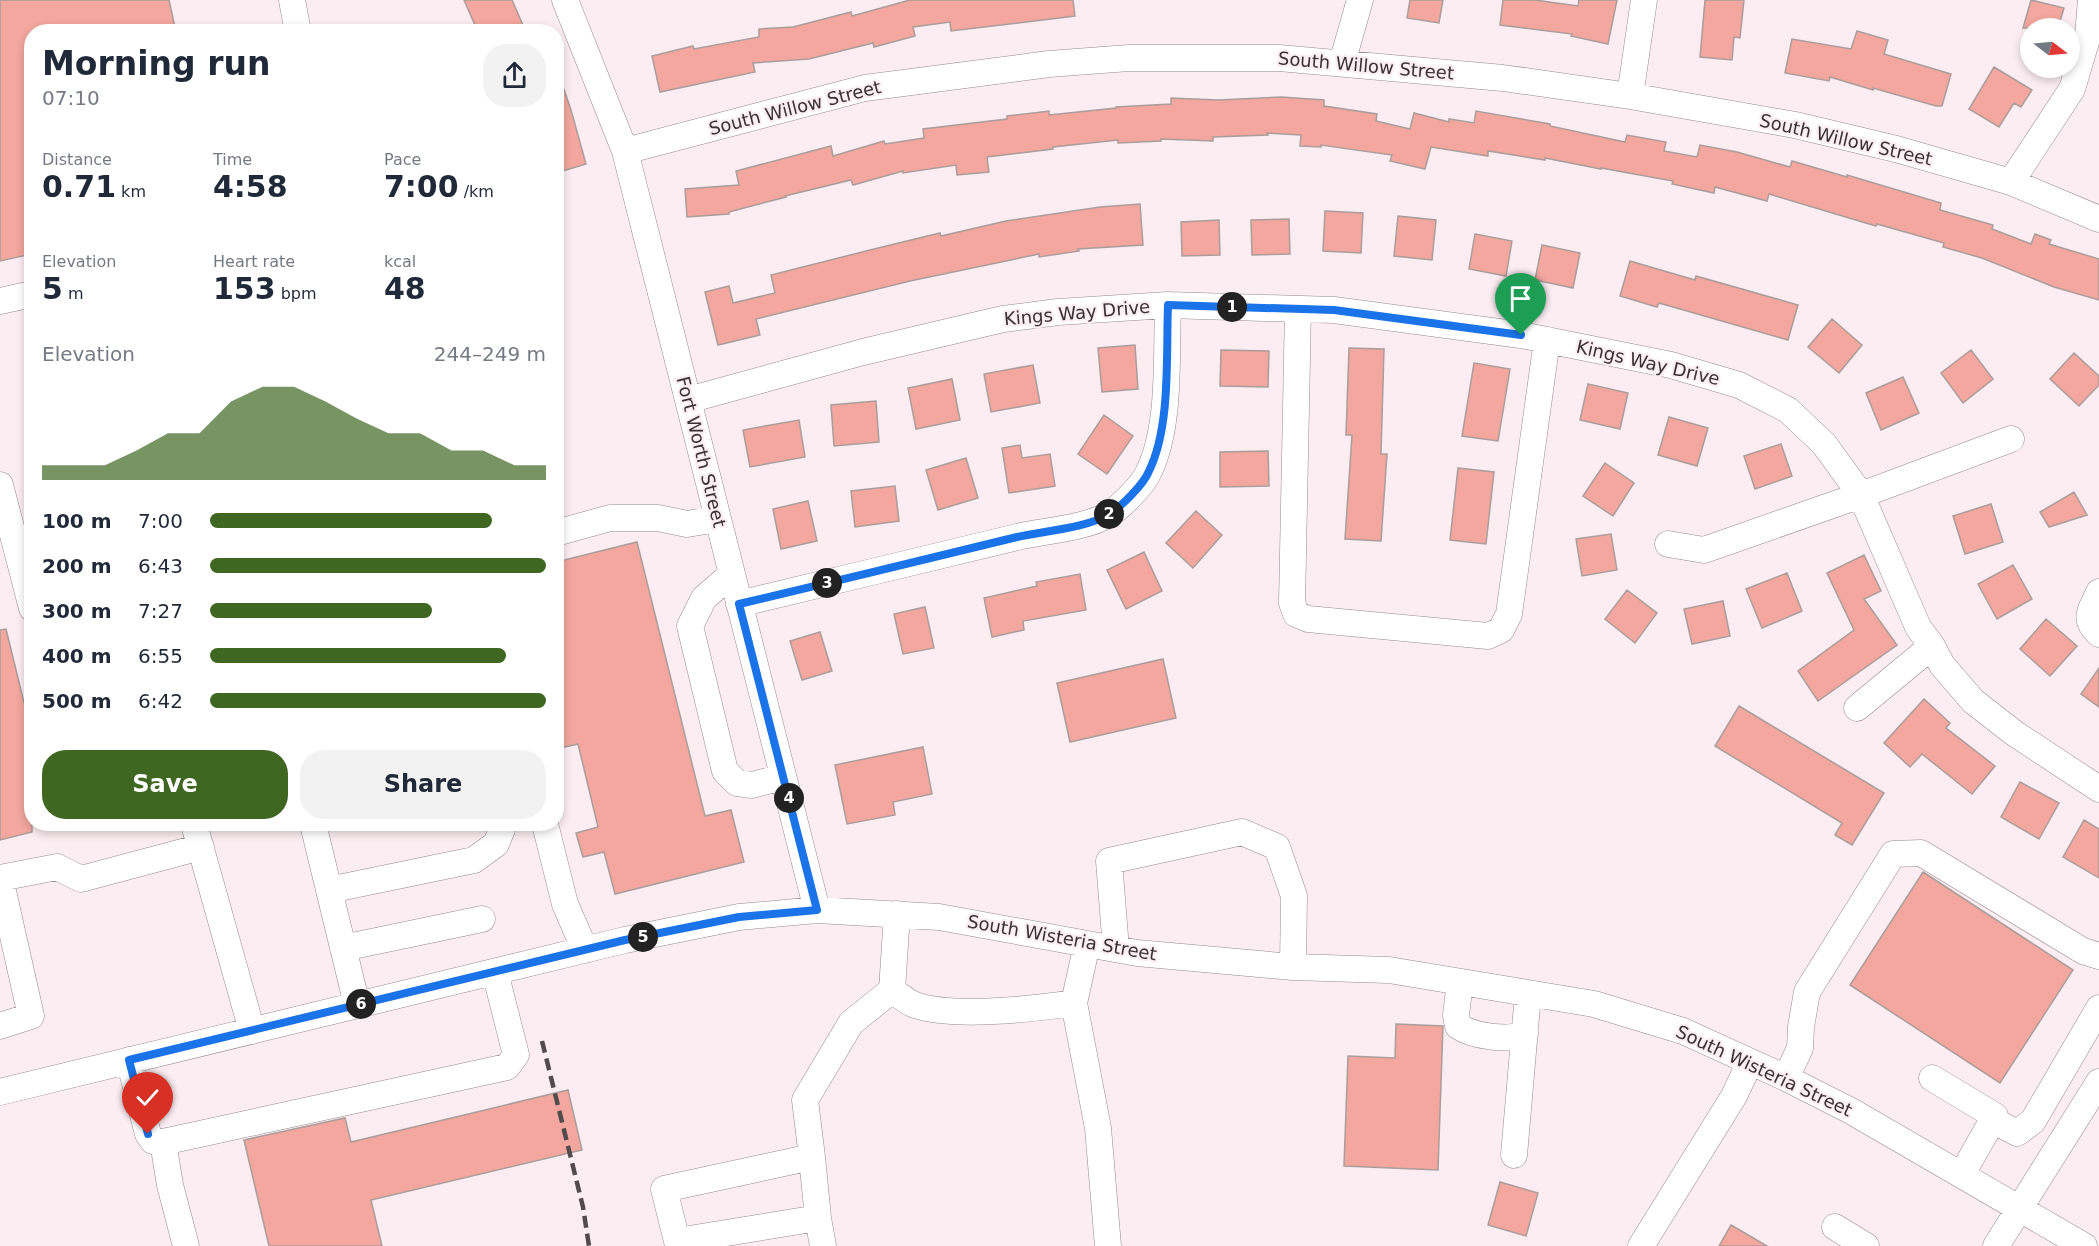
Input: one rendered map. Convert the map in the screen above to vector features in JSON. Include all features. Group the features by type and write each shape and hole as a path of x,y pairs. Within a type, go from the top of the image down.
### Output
{"street":[{"path":"292,0 296,24"},
{"name":"Fort Worth Street","path":"566,0 625,151 817,910"},
{"path":"1342,63 1360,0"},
{"path":"1630,96 1644,0"},
{"path":"2011,182 2072,89 2088,35 2091,0"},
{"name":"South Willow Street","path":"625,151 865,88 1049,64 1129,58 1279,58 1503,78 1630,96 1795,125 1896,149 2011,182 2099,219"},
{"path":"0,301 24,296"},
{"path":"739,604 1018,537 1082,524 1109,514 1137,488 1149,473 1158,447 1165,405 1168,305"},
{"name":"Kings Way Drive","path":"688,400 863,352 1004,319 1058,312 1168,305 1334,310 1547,340 1671,365 1739,385 1788,410 1824,444 1861,495 1918,627 1942,664 1973,701 2014,733 2099,789"},
{"path":"1298,309 1292,603 1296,614 1308,619 1488,636 1501,630 1509,614 1547,340"},
{"path":"1668,544 1704,550 2011,439"},
{"path":"0,485 24,577"},
{"path":"564,531 610,519 658,518 687,524 718,519"},
{"path":"732,574 704,598 690,626 725,771 737,783 752,785 783,777"},
{"path":"2099,592 2088,618 2090,625 2099,634"},
{"path":"1857,708 1932,646"},
{"path":"315,831 357,1005"},
{"path":"329,890 474,860 496,844 501,831"},
{"path":"547,831 565,904 585,950"},
{"path":"1116,949 1109,861 1242,832 1277,847 1294,896 1293,967"},
{"path":"0,1026 31,1016 0,878 57,867 81,879 198,835 252,1031"},
{"path":"1786,1078 1800,1047 1801,1027 1808,992 1893,854 1921,853 2084,951 2099,956"},
{"name":"South Wisteria Street","path":"1,1090 585,950 739,917 817,910 939,917 1137,953 1293,967 1389,970 1594,1004 1683,1031 1786,1078 1851,1111 2084,1246"},
{"path":"823,1246 805,1100 851,1023 892,990 897,914"},
{"path":"343,948 482,919"},
{"path":"1087,944 1074,1003 1098,1128 1108,1246"},
{"path":"129,1060 148,1134 153,1141 163,1142 507,1067 516,1055 495,972"},
{"path":"1460,982 1456,1015 1458,1026 1467,1033 1508,1038 1518,1037 1525,1033"},
{"path":"892,990 914,1005 949,1011 1037,1008 1074,1003"},
{"path":"1514,1155 1528,994"},
{"path":"1992,1120 2017,1133 2024,1130 2032,1121 2099,1008"},
{"path":"1641,1246 1734,1096 1750,1062"},
{"path":"1932,1078 1995,1116 1962,1174"},
{"path":"1996,1246 2099,1082"},
{"path":"163,1142 170,1185 186,1246"},
{"path":"812,1157 664,1189 677,1241 819,1218"},
{"path":"1834,1227 1866,1246"}],"building":[{"path":"0,0 169,0 174,24 24,24 24,256 0,261"},
{"path":"464,0 512,0 522,24 474,24"},
{"path":"910,0 1073,0 1075,16 951,31 950,22 913,27 915,36 874,47 873,43 809,59 753,63 755,72 660,92 652,56 693,46 694,49 759,37 759,29 793,27 851,12 852,16"},
{"path":"1410,0 1443,0 1439,23 1407,18"},
{"path":"1503,0 1535,0 1578,6 1579,0 1617,0 1608,44 1571,36 1572,34 1500,25"},
{"path":"1705,0 1744,0 1740,38 1734,37 1732,60 1700,57"},
{"path":"2031,0 2064,8 2061,18 2026,18"},
{"path":"1857,31 1888,40 1884,54 1951,74 1942,106 1873,88 1873,90 1830,77 1829,81 1785,73 1792,39 1851,49"},
{"path":"1994,67 2032,90 2021,107 2014,103 1999,127 1969,109"},
{"path":"564,90 571,110 586,164 564,171"},
{"path":"1281,97 1324,100 1324,106 1377,114 1376,121 1410,129 1414,113 1449,122 1449,119 1474,123 1476,111 1550,124 1550,126 1625,142 1627,135 1666,142 1664,151 1697,157 1700,145 1737,152 1790,167 1792,161 1941,203 1940,210 1993,225 1992,229 2031,244 2035,234 2051,240 2049,244 2099,259 2099,300 2054,287 1982,258 1943,247 1944,243 1877,224 1876,226 1769,194 1767,201 1715,187 1714,193 1672,184 1673,181 1545,158 1545,160 1488,151 1488,156 1431,147 1425,169 1390,161 1392,155 1321,145 1321,147 1300,146 1301,135 1267,133 1268,135 1213,137 1213,141 1161,139 1161,141 1118,143 1118,140 1053,147 1053,149 987,157 989,172 957,175 956,165 903,173 903,171 853,185 851,180 785,196 729,212 729,214 687,217 685,189 739,185 736,171 831,146 833,156 884,141 885,144 924,138 923,129 1007,119 1007,116 1049,111 1049,115 1116,107 1171,104 1171,98 1218,100"},
{"path":"1140,204 1143,245 1078,249 1079,251 1039,257 1039,254 910,281 756,319 760,335 718,345 705,292 729,286 733,303 775,293 771,275 874,249 940,233 941,236 1006,221 1100,207"},
{"path":"1325,211 1363,213 1361,253 1323,251"},
{"path":"1398,216 1436,220 1432,260 1394,256"},
{"path":"1289,219 1290,254 1252,255 1251,220"},
{"path":"1219,220 1220,255 1182,256 1181,222"},
{"path":"1475,234 1512,241 1506,276 1469,269"},
{"path":"1542,245 1580,253 1573,288 1535,280"},
{"path":"1630,261 1695,280 1696,276 1798,305 1788,340 1659,303 1657,307 1620,296"},
{"path":"1832,319 1862,345 1839,373 1808,347"},
{"path":"1135,345 1138,389 1102,392 1098,348"},
{"path":"1349,348 1384,349 1381,454 1387,454 1381,541 1345,539 1352,435 1346,435"},
{"path":"1221,350 1269,351 1268,387 1220,386"},
{"path":"1971,350 1993,379 1963,403 1941,373"},
{"path":"2074,353 2099,376 2099,385 2079,406 2050,379"},
{"path":"1474,363 1510,369 1498,441 1462,436"},
{"path":"1033,365 1040,403 991,412 984,374"},
{"path":"1903,377 1919,413 1881,430 1866,393"},
{"path":"952,379 960,420 916,429 908,388"},
{"path":"1588,384 1628,393 1620,429 1580,420"},
{"path":"876,401 879,442 834,446 831,405"},
{"path":"1104,415 1133,436 1107,474 1078,454"},
{"path":"1669,417 1708,428 1697,466 1658,455"},
{"path":"799,420 805,457 750,467 743,430"},
{"path":"1781,444 1792,476 1755,489 1744,456"},
{"path":"1020,445 1022,458 1050,454 1055,486 1009,493 1002,448"},
{"path":"1268,451 1269,486 1220,487 1220,452"},
{"path":"966,458 978,498 938,510 926,470"},
{"path":"1605,463 1634,483 1613,516 1583,496"},
{"path":"1458,468 1494,472 1486,544 1450,540"},
{"path":"895,486 899,521 855,527 851,491"},
{"path":"2074,492 2087,515 2049,527 2040,512"},
{"path":"808,501 817,541 781,549 773,509"},
{"path":"1991,504 2003,542 1965,554 1953,516"},
{"path":"1196,511 1222,535 1193,568 1166,543"},
{"path":"1611,534 1617,570 1582,576 1576,539"},
{"path":"637,542 705,816 731,810 744,862 615,894 604,852 583,857 576,833 598,827 578,744 564,747 564,560"},
{"path":"1144,552 1162,591 1126,609 1107,570"},
{"path":"1864,555 1881,591 1864,599 1897,645 1818,701 1798,671 1854,630 1827,573"},
{"path":"2013,565 2032,599 1997,619 1978,584"},
{"path":"1787,573 1802,611 1762,628 1746,589"},
{"path":"1080,574 1086,610 1023,621 1024,630 992,637 984,598 1037,586 1036,582"},
{"path":"1627,590 1657,613 1635,643 1605,619"},
{"path":"1723,601 1730,636 1692,644 1684,609"},
{"path":"925,607 934,648 903,654 894,614"},
{"path":"2046,619 2077,646 2050,676 2020,649"},
{"path":"6,629 24,702 24,831 32,832 0,840 0,630"},
{"path":"820,632 832,671 802,680 790,641"},
{"path":"1163,659 1176,718 1070,742 1057,683"},
{"path":"2099,668 2099,707 2081,694"},
{"path":"1924,699 1950,723 1946,728 1995,766 1972,794 1922,754 1910,767 1884,743"},
{"path":"1739,706 1884,793 1852,845 1835,835 1842,823 1715,746"},
{"path":"923,747 932,794 893,802 895,815 847,824 835,765"},
{"path":"2020,782 2059,803 2039,839 2001,817"},
{"path":"2084,820 2099,829 2099,878 2063,857"},
{"path":"1923,872 2073,970 2000,1083 1850,985"},
{"path":"1396,1024 1443,1026 1438,1170 1344,1166 1348,1056 1395,1058"},
{"path":"568,1090 582,1150 371,1200 382,1246 269,1246 244,1140 345,1118 351,1142"},
{"path":"1500,1182 1538,1193 1526,1236 1488,1225"},
{"path":"1731,1225 1767,1246 1719,1246"}],"railway":[{"path":"542,1041 583,1207 589,1246"}],"route":[{"path":"148,1134 129,1060 625,940 739,917 817,910 739,604 1030,534 1082,524 1109,514 1137,488 1149,473 1158,447 1165,405 1168,305 1334,310 1521,335"}]}
